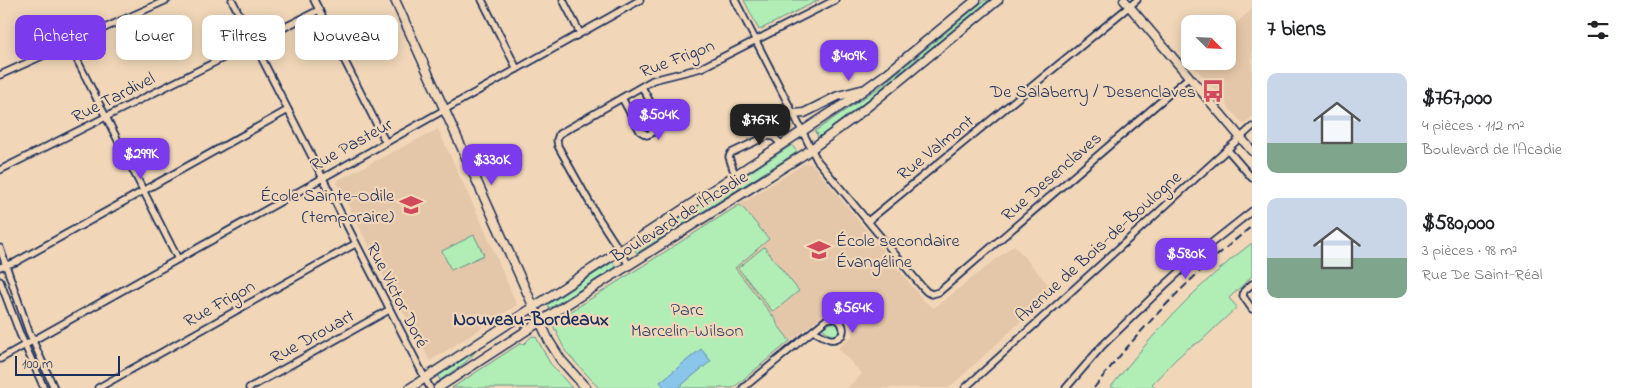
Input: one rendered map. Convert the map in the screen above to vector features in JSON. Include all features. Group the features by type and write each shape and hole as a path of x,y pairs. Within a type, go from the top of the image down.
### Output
{"main road":[{"path":"395,0 540,322 558,357 586,388"},
{"name":"Boulevard de l'Acadie","path":"410,388 866,89 976,0"},
{"name":"Boulevard de l'Acadie","path":"438,388 811,150 855,117 998,0"},
{"path":"1126,3 1252,151"},
{"path":"793,114 804,113 838,96 866,89"}],"street":[{"path":"106,27 167,0"},
{"name":"Rue Victor Doré","path":"232,0 240,15"},
{"path":"314,0 385,142"},
{"path":"482,0 517,69"},
{"path":"563,0 580,33"},
{"name":"Rue Pasteur","path":"0,359 640,0"},
{"path":"736,0 811,150 817,160 868,221"},
{"name":"Rue Frigon","path":"629,265 592,206 558,146 556,140 559,134 656,79 701,68 835,0"},
{"name":"Rue Valmont","path":"868,221 1126,3 1137,0"},
{"name":"Rue Tardivel","path":"285,27 319,10"},
{"path":"0,75 33,60"},
{"path":"77,60 178,259"},
{"name":"Rue Tardivel","path":"0,170 220,60"},
{"name":"Rue Victor Doré","path":"263,60 321,178 430,388"},
{"name":"Rue Desenclaves","path":"868,221 926,291 932,294 939,292 1188,77"},
{"path":"622,98 640,132 645,134 652,133 660,127 660,120 642,87"},
{"path":"3,267 16,262 288,110"},
{"name":"Avenue de Bois-de-Boulogne","path":"965,388 1252,127"},
{"name":"Boulevard de l'Acadie","path":"735,176 729,157 731,153 767,136 774,136 782,145"},
{"path":"1227,150 1252,178"},
{"path":"1066,388 1102,346 1165,284 1252,210"},
{"name":"Rue Frigon","path":"98,388 355,244"},
{"path":"0,248 3,267 32,340 54,388"},
{"path":"0,281 24,345 44,388"},
{"path":"1252,284 1243,296 1252,309"},
{"name":"Rue Drouart","path":"249,388 389,310"},
{"path":"743,388 827,319 839,320 844,328 842,335 834,340 829,340 813,331"}],"shaded area":[{"path":"1252,9 1252,117 1244,125 1197,70 1236,70 1236,23"},
{"path":"438,129 517,305 430,361 388,284 336,181"},
{"path":"808,163 812,164 925,302 934,308 1014,245 1054,291 949,388 847,388 862,374 838,348 852,336 855,326 836,305 790,341 735,268 769,239 739,205"}],"green space":[{"path":"744,0 819,0 759,30"},
{"path":"985,0 989,0 818,138 818,133 816,134 815,131 881,86"},
{"path":"637,100 643,103 653,122 651,127 647,127 638,116 635,105"},
{"path":"792,145 797,152 637,253 634,248"},
{"name":"Parc Marcelin-Wilson","path":"739,205 769,239 735,268 790,341 733,388 599,388 566,352 557,334 557,330 555,330 554,322"},
{"path":"474,235 484,255 451,270 442,251"},
{"path":"1252,243 1252,276 1229,298 1237,307 1201,341 1187,349 1176,359 1152,384 1156,388 1110,388 1176,311 1213,275"},
{"path":"764,247 799,291 773,312 738,268"},
{"path":"613,262 616,267 550,308 547,305"},
{"path":"833,322 837,324 840,330 836,335 832,336 822,328"},
{"path":"532,336 536,337 550,363 572,388 452,388 521,343 524,344"},
{"path":"476,351 466,362 440,380 438,376"}],"water":[{"path":"701,349 711,361 678,388 665,388 660,382"}],"railway":[{"path":"1094,388 1168,302 1252,226"}],"place":[{"name":"De Salaberry / Desenclaves","path":"1213,91"},
{"name":"École Sainte-Odile (temporaire)","path":"411,205"},
{"name":"École secondaire Évangéline","path":"819,250"}],"district":[{"name":"Nouveau-Bordeaux","path":"531,318"}]}
